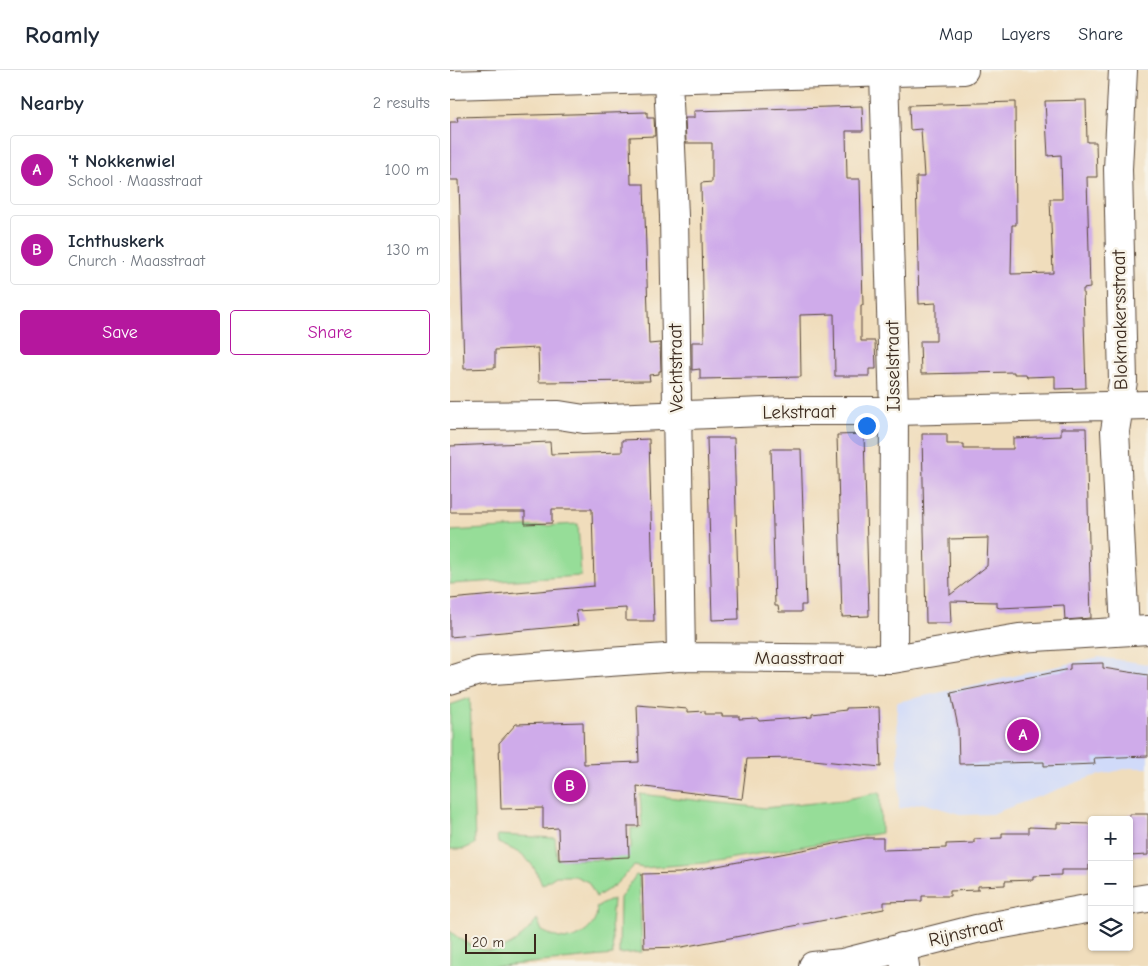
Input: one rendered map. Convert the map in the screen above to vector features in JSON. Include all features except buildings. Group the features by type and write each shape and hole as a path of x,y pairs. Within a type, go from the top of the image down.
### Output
{"street":[{"path":"461,80 668,79 964,70"},
{"name":"Blokmakersstraat","path":"1123,70 1118,169 1124,381 1116,431 1137,630"},
{"name":"IJsselstraat","path":"884,73 894,411 893,659"},
{"name":"Vechtstraat","path":"668,79 673,179 681,658"},
{"name":"Lekstraat","path":"450,416 558,415 584,419 678,417 787,411 894,411 1148,404"},
{"name":"Maasstraat","path":"450,680 479,671 681,658 893,659 1019,638 1137,630"},
{"path":"1133,901 1148,898"},
{"name":"Rijnstraat","path":"812,966 904,957 976,928 1088,909"}],"shaded area":[{"path":"1099,657 1148,664 1148,768 1129,768 1091,777 992,814 963,815 922,803 899,809 897,702"}],"green space":[{"path":"578,524 581,576 450,584 450,531"},
{"path":"470,698 475,844 464,849 450,849 450,705"},
{"path":"880,792 881,833 704,863 643,868 634,866 614,886 596,897 588,882 575,876 556,876 542,885 531,863 521,854 498,843 497,835 555,838 557,859 610,860 610,849 631,848 631,828 642,828 640,794 765,808 843,800"},
{"path":"636,875 639,876 642,952 619,954 620,898"},
{"path":"613,899 611,923 613,955 500,966 450,966 450,931 462,941 485,950 507,947 527,931 537,919 542,931 558,938 574,938 590,928 596,918 596,907"}],"place":[{"name":"'t Nokkenwiel","path":"1023,735"},
{"name":"Ichthuskerk","path":"570,786"}]}
